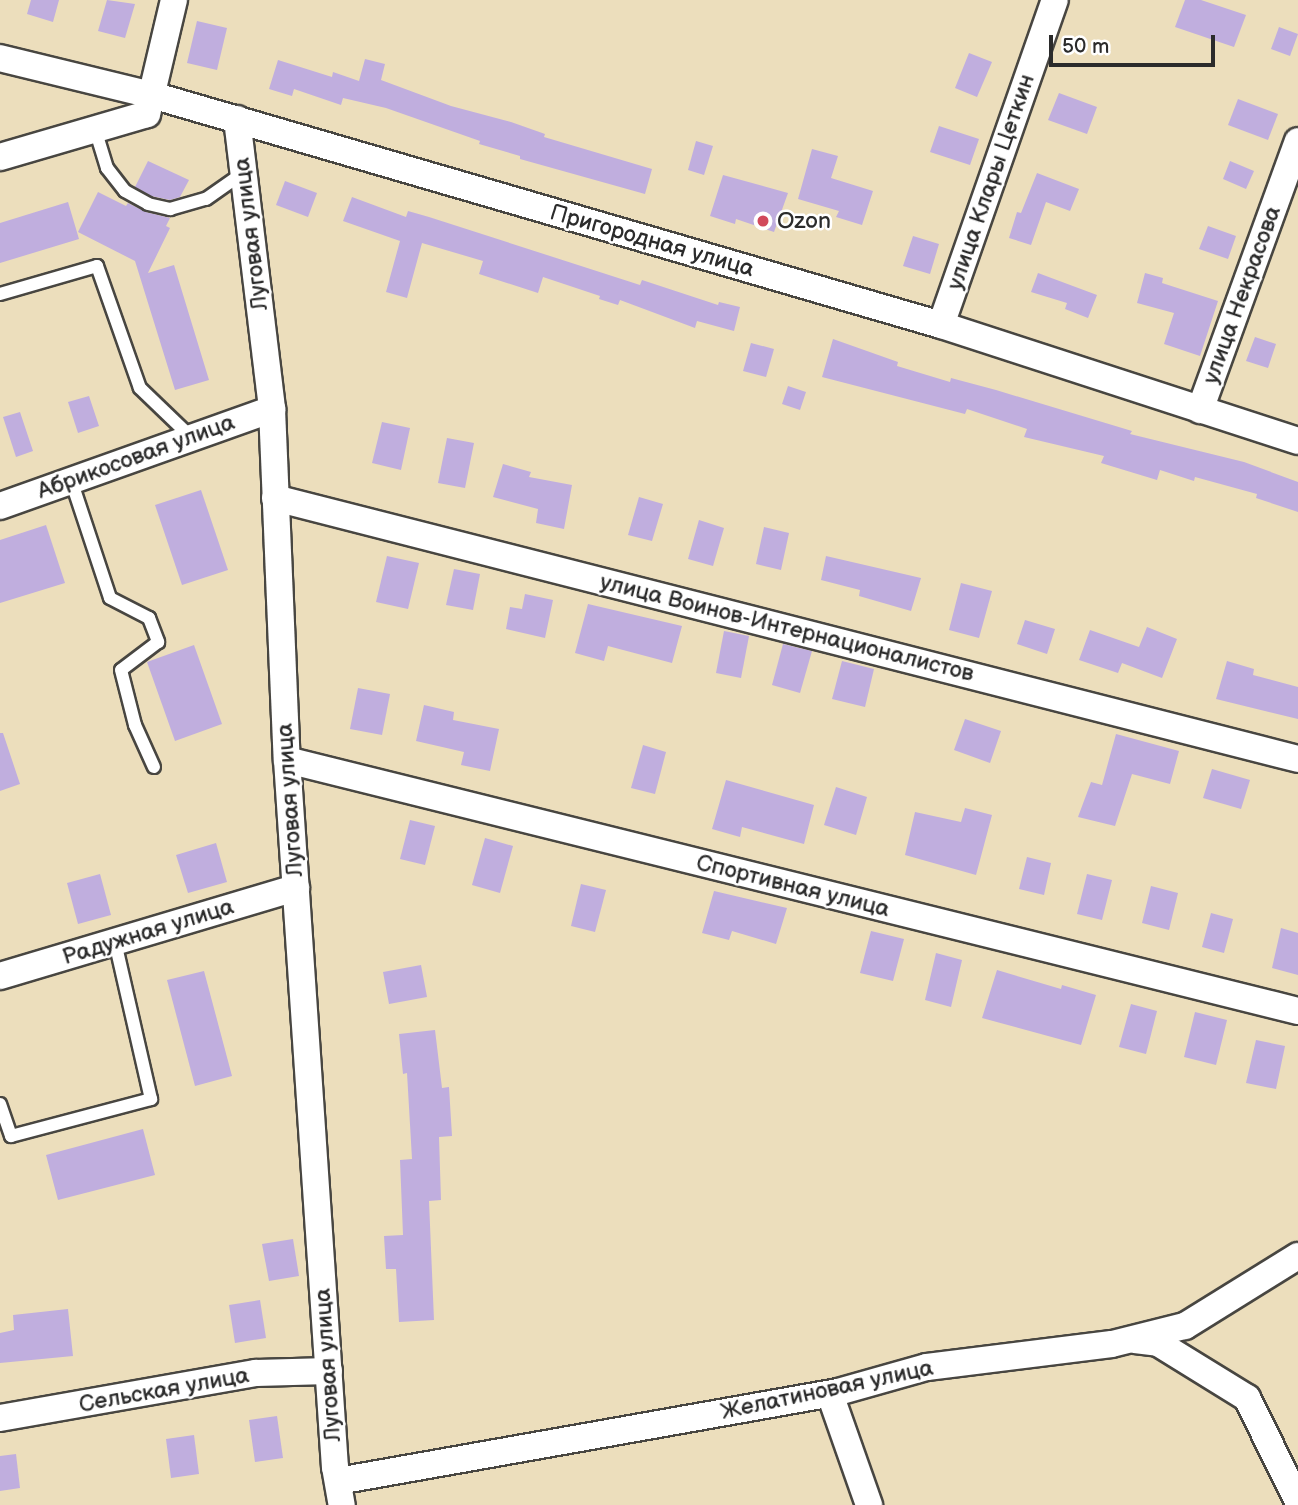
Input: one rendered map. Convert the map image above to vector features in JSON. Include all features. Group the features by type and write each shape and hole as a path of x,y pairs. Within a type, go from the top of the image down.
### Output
{"street":[{"path":"0,157 147,114 174,0"},
{"name":"улица Клары Цеткин","path":"941,325 1055,0"},
{"name":"Пригородная улица","path":"0,58 152,94 941,325 1298,441"},
{"name":"Луговая улица","path":"237,119 272,409 287,760 328,1371 340,1493"},
{"name":"улица Некрасова","path":"1200,410 1298,141"},
{"name":"Абрикосовая улица","path":"0,506 272,409"},
{"name":"улица Воинов-Интернационалистов","path":"275,498 1298,759"},
{"name":"Спортивная улица","path":"287,760 1298,1011"},
{"name":"Радужная улица","path":"0,976 296,888"},
{"name":"Желатиновая улица","path":"340,1493 830,1394 927,1367 981,1363 1132,1339 1185,1326 1298,1256"},
{"path":"1132,1339 1158,1343 1248,1398 1298,1502"},
{"name":"Сельская улица","path":"0,1418 256,1373 328,1371"},
{"path":"830,1394 869,1505"}],"lane":[{"path":"95,129 107,169 125,191 148,204 170,208 206,199 244,173"},
{"path":"0,294 97,266 140,388 191,438"},
{"path":"71,480 110,598 149,618 159,642 121,670 135,725 154,767"},
{"path":"0,1104 11,1136 151,1099 115,942"}],"building":[{"path":"31,0 59,0 53,22 27,14"},
{"path":"107,0 135,4 125,38 98,31"},
{"path":"1185,0 1201,0 1246,15 1234,47 1175,27"},
{"path":"197,21 227,28 217,70 187,63"},
{"path":"1279,27 1298,34 1290,56 1271,49"},
{"path":"969,53 992,62 977,97 955,88"},
{"path":"365,59 385,64 381,80 451,106 511,122 545,134 544,137 652,169 645,194 520,159 520,156 479,144 480,141 386,108 343,98 341,105 294,89 292,96 269,89 278,60 332,77 333,72 359,81"},
{"path":"1059,93 1097,107 1087,134 1048,120"},
{"path":"1238,99 1278,114 1268,140 1228,125"},
{"path":"939,126 979,139 970,165 930,152"},
{"path":"696,141 713,146 704,175 688,170"},
{"path":"812,149 838,156 831,178 873,191 862,225 836,217 839,211 798,199"},
{"path":"148,161 189,180 180,197 170,200 151,196 135,187"},
{"path":"1230,161 1254,171 1246,189 1223,179"},
{"path":"1037,173 1079,189 1070,211 1046,202 1031,245 1009,238 1017,212 1021,213"},
{"path":"723,175 788,193 774,232 736,219 735,224 710,216"},
{"path":"285,181 317,193 308,217 276,205"},
{"path":"98,192 126,206 128,203 146,212 170,218 166,226 170,228 148,273 174,265 209,380 175,390 135,261 78,232"},
{"path":"352,197 406,217 408,211 429,217 640,285 642,280 718,305 719,302 740,307 734,331 697,321 695,328 620,300 618,305 599,299 600,296 543,277 538,293 479,274 483,261 422,243 407,298 386,292 400,241 343,221"},
{"path":"68,202 79,239 0,263 0,223"},
{"path":"1208,226 1236,236 1228,259 1199,249"},
{"path":"913,236 939,244 930,274 903,266"},
{"path":"1038,273 1097,295 1088,318 1065,309 1067,303 1031,292"},
{"path":"1145,273 1163,278 1162,283 1218,301 1200,356 1164,344 1174,313 1137,303"},
{"path":"1255,337 1276,344 1268,368 1246,361"},
{"path":"833,339 898,362 897,366 950,382 951,378 996,390 1132,431 1130,434 1244,462 1298,482 1298,512 1256,498 1257,494 1195,477 1194,481 1160,470 1157,480 1101,463 1104,456 1024,437 1027,429 967,409 965,414 822,377"},
{"path":"751,343 774,349 766,377 743,371"},
{"path":"788,386 806,392 800,410 782,404"},
{"path":"89,396 99,426 78,433 68,402"},
{"path":"20,412 33,451 16,457 3,417"},
{"path":"382,422 410,428 401,470 372,463"},
{"path":"447,438 474,443 465,488 438,483"},
{"path":"503,464 531,472 529,477 572,485 564,529 536,523 538,509 493,497"},
{"path":"201,490 228,570 182,585 155,505"},
{"path":"639,497 663,504 652,541 628,535"},
{"path":"699,520 724,528 713,566 688,559"},
{"path":"46,525 65,583 0,603 0,540"},
{"path":"764,527 789,533 781,570 756,564"},
{"path":"387,556 419,563 408,609 376,602"},
{"path":"826,556 921,578 911,611 859,596 860,590 821,580"},
{"path":"454,569 480,574 473,610 446,605"},
{"path":"961,583 992,591 979,638 949,630"},
{"path":"525,594 553,600 545,638 506,629 510,607 522,609"},
{"path":"588,604 682,626 672,663 608,646 604,661 575,653"},
{"path":"1025,620 1055,629 1047,654 1017,644"},
{"path":"1147,627 1177,639 1162,678 1122,663 1118,673 1079,660 1090,630 1139,647"},
{"path":"724,631 749,636 741,678 716,673"},
{"path":"783,644 812,651 800,693 772,685"},
{"path":"194,645 222,724 175,741 147,662"},
{"path":"842,661 874,669 865,707 832,699"},
{"path":"1227,661 1254,669 1253,675 1298,687 1298,719 1216,699"},
{"path":"358,688 390,694 382,735 350,729"},
{"path":"424,705 454,712 453,720 499,729 490,771 461,765 464,752 416,741"},
{"path":"965,719 1001,731 990,763 954,750"},
{"path":"0,733 3,733 20,784 0,791"},
{"path":"1116,734 1179,751 1170,784 1132,774 1115,826 1078,817 1091,782 1102,785"},
{"path":"643,745 666,752 655,794 631,788"},
{"path":"1212,769 1250,780 1241,809 1203,798"},
{"path":"726,780 814,805 804,844 742,827 740,837 712,829"},
{"path":"836,787 867,797 856,835 824,825"},
{"path":"965,808 992,815 976,875 905,855 915,812 961,822"},
{"path":"410,820 435,826 425,865 400,859"},
{"path":"485,838 513,846 500,893 472,885"},
{"path":"216,843 227,882 188,893 176,855"},
{"path":"1027,857 1051,863 1044,895 1019,889"},
{"path":"100,874 111,915 78,924 67,883"},
{"path":"1087,874 1112,880 1102,920 1077,914"},
{"path":"581,884 606,890 595,932 571,926"},
{"path":"1151,886 1178,893 1169,930 1142,923"},
{"path":"714,891 787,908 776,944 732,931 729,940 702,933"},
{"path":"1211,913 1233,919 1224,953 1202,947"},
{"path":"1281,928 1298,933 1298,975 1272,968"},
{"path":"871,931 904,939 893,981 860,973"},
{"path":"936,953 962,960 951,1007 925,1000"},
{"path":"421,965 427,997 389,1004 383,972"},
{"path":"997,970 1061,989 1062,985 1096,995 1081,1045 982,1018"},
{"path":"204,971 232,1076 195,1086 167,980"},
{"path":"1131,1004 1157,1011 1146,1054 1119,1047"},
{"path":"1195,1012 1227,1020 1216,1065 1184,1057"},
{"path":"435,1030 442,1088 449,1087 452,1136 439,1137 441,1200 429,1201 434,1320 399,1322 396,1269 386,1269 384,1236 403,1235 400,1160 412,1159 407,1073 403,1074 399,1034"},
{"path":"1256,1040 1285,1046 1276,1089 1246,1083"},
{"path":"143,1129 155,1175 58,1200 46,1155"},
{"path":"293,1239 299,1276 269,1281 262,1244"},
{"path":"260,1300 266,1338 235,1343 229,1305"},
{"path":"68,1309 73,1356 0,1363 0,1333 14,1330 13,1315"},
{"path":"277,1416 283,1458 255,1462 249,1420"},
{"path":"194,1435 199,1474 171,1478 166,1439"},
{"path":"16,1454 20,1488 0,1491 0,1456"}],"place":[{"name":"Ozon","path":"763,221"}]}
